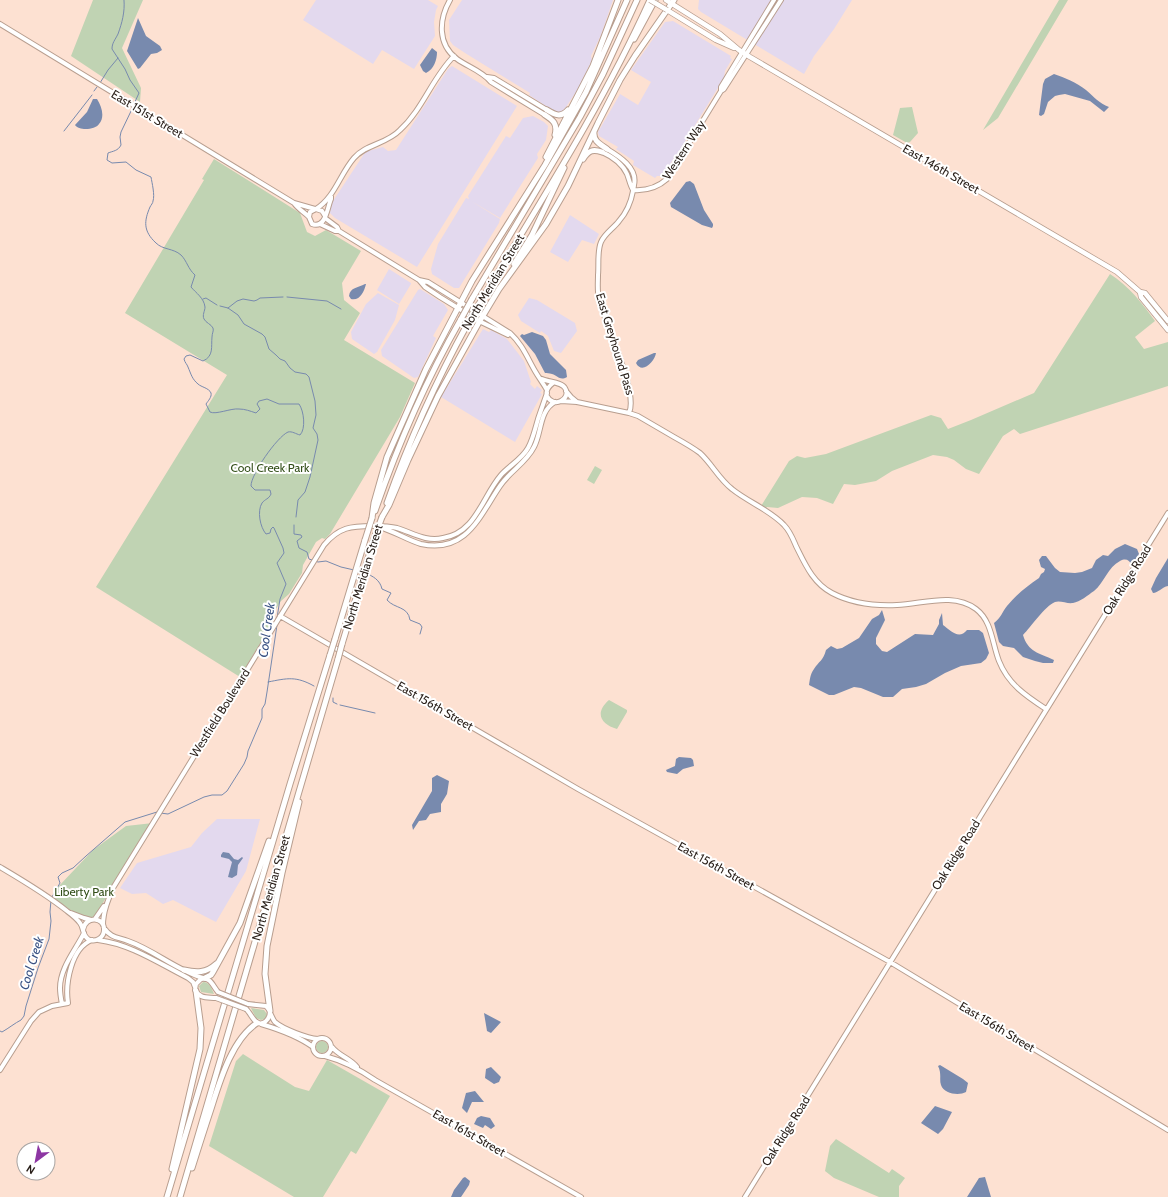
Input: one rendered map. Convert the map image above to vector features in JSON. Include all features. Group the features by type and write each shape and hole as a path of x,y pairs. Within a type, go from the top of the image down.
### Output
{"highway":[{"path":"522,201 581,89 596,57 618,0"},
{"path":"372,518 374,504 393,442 457,307 545,165 590,85 627,0"},
{"name":"North Meridian Street","path":"166,1197 365,540 393,461 432,372 472,299 574,129 603,74 636,0"},
{"name":"North Meridian Street","path":"180,1197 342,644 374,539 397,475 419,421 447,362 479,304 587,122 650,0"},
{"path":"606,87 637,35 655,0"},
{"path":"499,289 543,228 572,176 626,71 673,2"},
{"path":"546,113 558,116 565,114 570,109 581,89"},
{"path":"546,113 556,126 554,141"},
{"path":"382,517 389,505 438,396 479,321 527,243 587,122"},
{"path":"598,123 594,132 596,140 605,150"},
{"path":"572,176 588,151 594,149 605,150"},
{"path":"270,1012 265,974 267,946 307,764"},
{"path":"204,978 212,974 243,918 290,784"},
{"path":"184,970 204,972 220,960"},
{"path":"166,1197 200,1049 201,1028 195,989"},
{"path":"180,1197 226,1065 249,1030 259,1023"}],"main road":[{"name":"East 146th Street","path":"650,0 716,40 743,52 1113,270 1126,279 1140,292"},
{"name":"East 146th Street","path":"666,0 673,2 720,34 743,52"},
{"path":"1140,292 1145,293 1168,321"},
{"path":"1140,292 1141,297 1168,330"}],"street":[{"path":"450,0 444,12 441,27 444,40 454,56 487,77 491,82 546,113"},
{"path":"765,25 764,21 772,9 775,0"},
{"path":"743,52 775,0"},
{"path":"743,52 765,25 780,0"},
{"name":"East 151st Street","path":"0,24 294,203 309,217"},
{"name":"Western Way","path":"633,190 649,189 659,185 667,179 743,52"},
{"path":"340,231 335,231 320,224 312,224 309,217 310,212 324,204 331,196 350,162 356,155 366,148 393,136 408,123 439,73 454,56"},
{"path":"605,150 622,165 633,190"},
{"name":"East Greyhound Pass","path":"633,190 627,210 619,222 600,243 598,292 629,390 632,406 629,412 695,450 708,461 723,482 753,504 779,520 790,533 812,576 820,585 832,593 852,600 872,604 898,605 943,600 958,601 975,608 988,624 999,661 1009,678 1021,692 1046,709"},
{"path":"320,224 323,222 325,217 331,196"},
{"name":"East 151st Street","path":"294,203 316,209"},
{"path":"316,209 322,211 325,217 337,226 340,231 419,280 425,287 479,321 507,334 522,347"},
{"path":"419,280 428,282 510,333 519,341 536,372 542,379 549,399 555,402 577,402 629,412"},
{"path":"542,379 553,383 560,383 577,402"},
{"path":"547,392 548,387 553,383"},
{"path":"561,401 566,397 566,390"},
{"name":"Westfield Boulevard","path":"103,927 103,916 113,888 324,545 336,533 350,527 390,526 416,536 434,539 451,536 460,531 473,519 500,476 528,449 534,435 547,392"},
{"name":"Westfield Boulevard","path":"365,526 384,528 422,544 441,544 460,538 475,526 503,482 532,452 538,439 545,412 548,406 555,402"},
{"name":"Oak Ridge Road","path":"745,1197 1168,513"},
{"name":"East 156th Street","path":"280,618 578,789 890,962 1168,1130"},
{"path":"0,867 50,898 67,911 79,922 87,938 123,945 135,950 188,978 193,982 195,989 202,997 216,998 246,1009 259,1023 283,1031 307,1043 313,1047 316,1055 320,1057 331,1052 332,1047 328,1040 323,1038 318,1039 306,1037 278,1024 273,1020 270,1012 264,1005 248,1004 218,992 211,981 184,970 135,944 111,936 98,920 84,918 67,911"},
{"name":"Westfield Boulevard","path":"93,919 107,902"},
{"path":"62,1004 60,988 62,974 83,932 85,923 93,919"},
{"path":"98,940 103,935 103,927"},
{"path":"0,1070 36,1015 44,1009 68,1003 68,984 74,960 83,946 92,940"},
{"path":"195,989 197,981 204,978"},
{"path":"259,1023 268,1019 270,1012"},
{"path":"313,1047 314,1042 318,1039"},
{"name":"East 161st Street","path":"332,1047 337,1053 354,1063 357,1068"},
{"name":"East 161st Street","path":"325,1056 357,1068 375,1080 581,1197"}],"shaded area":[{"path":"316,0 428,0 438,6 434,22 435,36 414,69 382,50 373,64 303,20"},
{"path":"462,0 613,0 601,35 591,56 592,60 578,89 562,112 556,113 529,95 530,93 453,45 450,41 449,20"},
{"path":"699,0 852,0 834,29 814,56 804,74 701,12 698,9"},
{"path":"673,21 731,56 730,58 732,59 725,71 724,78 675,158 663,176 657,176 655,178 633,165 634,161 616,149 618,147 599,136 598,132 620,94 638,105 651,82 631,70 665,22"},
{"path":"452,66 517,106 417,267 335,218 330,213 331,204 364,154 368,151 383,147 388,151 396,150 448,69"},
{"path":"533,116 548,126 546,140 537,154 538,158 500,218 471,201 500,219 459,288 454,288 432,274 431,269 438,244 466,198 469,199 468,196 506,136 510,138 523,118"},
{"path":"570,215 599,234 594,244 582,240 568,262 550,252"},
{"path":"389,269 411,283 399,304 377,290"},
{"path":"420,289 444,304 448,310 433,336 436,338 418,377 414,378 382,356 381,350"},
{"path":"378,293 399,305 395,320 377,352 374,354 352,339 351,332 366,304"},
{"path":"529,298 537,300 575,323 577,331 561,353 554,351 548,336 541,331 540,333 521,321 518,315"},
{"path":"483,329 489,332 491,330 507,339 524,361 531,382 530,384 535,389 537,386 542,390 540,393 542,394 515,442 441,397"},
{"path":"217,819 260,819 246,871 216,922 173,900 163,904 146,893 132,894 120,888 137,863 191,847 202,833"}],"green space":[{"path":"93,0 143,0 122,48 141,88 140,102 71,56"},
{"path":"1059,0 1068,0 998,118 983,130"},
{"path":"912,107 918,133 910,142 907,143 893,135 900,108"},
{"name":"Cool Creek Park","path":"214,159 300,213 307,232 315,236 326,230 361,251 342,283 344,300 360,313 344,340 415,383 400,417 330,534 325,539 322,538 316,542 303,565 302,573 289,594 281,601 271,617 270,625 240,677 96,587 227,375 125,313 204,180 202,179"},
{"path":"1110,274 1129,289 1155,321 1135,337 1144,349 1168,342 1168,386 1020,434 1014,429 1003,436 979,474 966,469 954,460 947,457 933,455 892,471 876,481 855,485 844,484 833,504 817,498 802,497 778,508 767,507 765,509 761,506 789,461 797,456 805,458 826,454 931,415 941,418 948,429 1034,393"},
{"path":"595,466 602,470 594,484 587,480"},
{"path":"609,700 627,710 617,729 611,727 601,718 602,709"},
{"name":"Liberty Park","path":"153,823 94,917 90,918 79,915 53,899 58,887 93,850 126,826"},
{"path":"203,982 209,984 214,994 201,992 199,986"},
{"path":"251,1008 264,1010 267,1014 265,1019 261,1020 256,1018"},
{"path":"322,1041 326,1043 328,1047 326,1051 322,1053 318,1051 316,1047 318,1043"},
{"path":"243,1054 295,1087 309,1091 327,1060 390,1096 356,1154 351,1151 323,1197 294,1197 209,1146 236,1061"},
{"path":"836,1139 889,1173 892,1169 905,1178 899,1186 899,1197 879,1197 834,1178 825,1171 830,1146"}],"water":[{"path":"138,18 146,36 160,46 162,50 151,54 138,69 127,51"},
{"path":"432,48 437,52 436,58 433,67 426,73 420,65"},
{"path":"1054,74 1078,85 1099,102 1109,107 1104,112 1090,101 1065,94 1055,96 1048,102 1044,114 1041,116 1039,115 1043,84 1045,79"},
{"path":"93,99 97,99 100,105 102,112 101,121 97,126 91,129 77,127 75,125 87,112"},
{"path":"690,181 694,184 704,210 713,224 712,228 702,225 671,207 670,203 686,182"},
{"path":"365,284 363,293 357,299 351,299 349,296 351,291"},
{"path":"532,332 543,336 546,340 550,354 566,370 567,377 561,378 545,373 535,354 520,336 522,334 524,335"},
{"path":"656,353 655,356 648,366 642,368 636,363 638,360"},
{"path":"1125,544 1137,549 1139,554 1132,565 1126,560 1122,560 1112,567 1101,584 1094,591 1076,602 1055,602 1051,604 1023,635 1025,641 1031,649 1054,660 1053,663 1043,663 1023,657 1014,648 1003,646 999,642 994,623 1014,598 1039,578 1044,572 1045,569 1041,567 1039,560 1042,556 1046,556 1060,572 1082,572 1092,568 1096,560 1103,555 1108,556 1115,549"},
{"path":"1168,558 1168,586 1153,593 1151,589"},
{"path":"882,610 885,620 876,638 876,644 882,651 887,652 915,634 933,635 939,624 942,613 943,625 955,634 964,633 967,630 979,630 983,633 989,653 986,659 981,663 961,666 926,684 902,689 893,697 883,697 861,688 854,687 834,695 829,695 809,685 810,677 826,650 831,646 837,649 842,648 859,638 872,619 879,615"},
{"path":"679,757 691,758 694,766 683,769 677,774 667,772 666,770 675,766 676,759"},
{"path":"437,775 449,781 447,794 441,804 441,812 430,814 426,820 419,821 413,830 412,825 432,791 432,778"},
{"path":"223,852 229,853 234,859 238,860 242,857 243,858 238,865 237,875 232,878 228,877 232,862 229,859 221,857"},
{"path":"484,1013 501,1022 491,1033 487,1031"},
{"path":"940,1065 968,1083 966,1092 960,1094 952,1093 943,1088 940,1083 940,1072 938,1066"},
{"path":"491,1067 501,1077 499,1082 494,1084 485,1078 486,1069"},
{"path":"475,1091 484,1102 472,1102 467,1113 462,1108 466,1093"},
{"path":"935,1106 952,1112 943,1129 938,1134 921,1123"},
{"path":"481,1116 490,1118 495,1126 491,1129 485,1125 483,1128 474,1124 477,1118"},
{"path":"465,1177 470,1181 461,1197 451,1197 454,1190"},
{"path":"985,1177 991,1197 967,1197 979,1178"}],"waterway":[{"name":"Cool Creek","path":"124,0 122,22 112,49 139,93 134,104"},
{"path":"100,83 118,58"},
{"path":"94,91 97,87"},
{"path":"64,131 92,95"},
{"name":"Cool Creek","path":"133,107 121,132 121,145 117,150 108,153 107,160 112,163 126,162 136,170 151,177 154,198 146,221 147,230 152,239 159,245 181,255 195,275 191,287 203,301 205,307 203,318 213,329 211,351 209,357 203,361 190,355 186,356 184,359 194,380 211,393 206,404 210,412 216,413 239,409 256,413 260,409 257,404 259,401 267,399 279,404 299,404 301,407 304,420 302,432 300,435 292,432 288,432 283,435 265,456 255,473 251,486 255,490 270,490 271,494 260,506 259,514 266,534 270,533 271,529 273,527 274,528 284,553 277,563 286,584 280,599 277,618"},
{"path":"228,308 237,301 243,299 254,301 260,298 283,297"},
{"path":"287,297 327,301 341,309"},
{"path":"203,299 206,298 217,305"},
{"path":"220,306 228,308 238,315 244,324 262,334 265,337 269,349 280,359 285,361 295,372 306,374 309,377 315,401 316,415 313,428 317,434 318,440 310,477 305,492 298,500 296,517"},
{"path":"294,525 294,534 301,535 302,537 297,541 299,548 307,552 309,559 312,560"},
{"path":"315,561 326,561 354,570"},
{"path":"365,573 376,579 380,583 382,589 391,593 387,600 390,603 407,612 410,620 420,624 422,627 420,634"},
{"name":"Cool Creek","path":"160,813 168,814 204,797 222,795 227,791 244,764 262,718 262,709 265,704 277,625"},
{"path":"268,682 297,679 314,686"},
{"path":"333,698 333,702 337,704"},
{"path":"340,705 375,713"},
{"name":"Cool Creek","path":"52,897 60,883 58,877 62,873 73,868 125,822 157,812"},
{"name":"Cool Creek","path":"0,1031 2,1032 21,1020 24,1016 38,968 49,939 51,900"}]}
